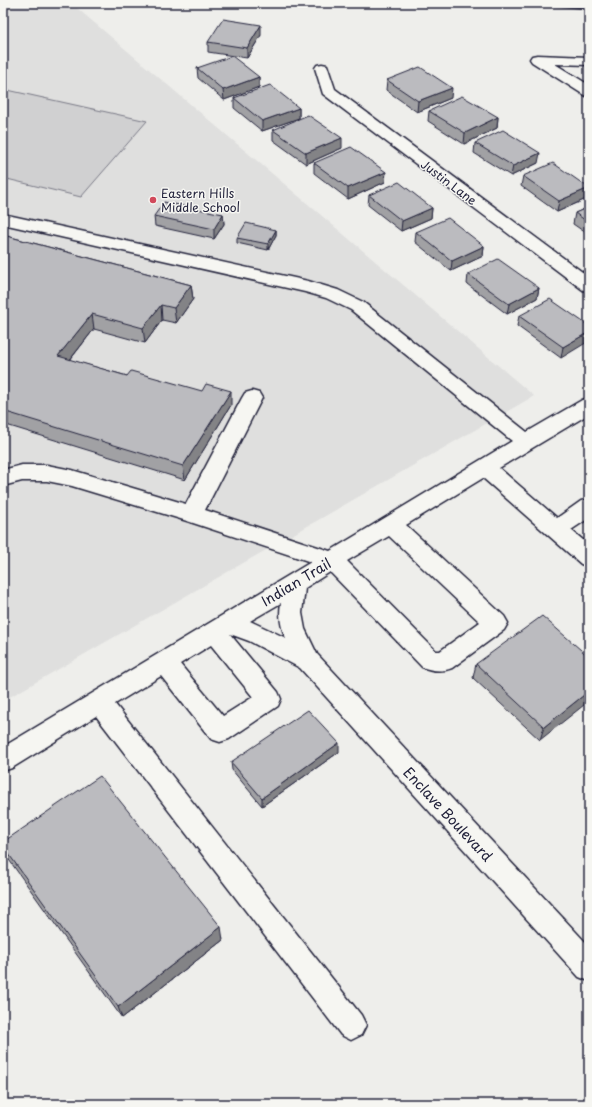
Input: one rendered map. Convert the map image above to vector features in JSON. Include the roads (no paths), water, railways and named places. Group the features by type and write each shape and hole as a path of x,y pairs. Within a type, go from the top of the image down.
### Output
{"street":[{"path":"589,62 537,59 589,92"},
{"name":"Justin Lane","path":"322,68 328,92 589,286"},
{"path":"3,219 308,287 332,294 357,306 526,442"},
{"path":"192,514 252,398"},
{"name":"Indian Trail","path":"3,760 484,467 589,405"},
{"path":"484,467 589,558"},
{"path":"3,478 22,473 47,473 72,478 192,514 332,560 430,660 444,662 496,623 391,524"},
{"path":"556,529 589,507"},
{"name":"Enclave Boulevard","path":"294,583 291,613 293,629 308,661 589,967"},
{"path":"164,662 220,731 269,699 221,628"},
{"name":"Enclave Boulevard","path":"221,628 257,634 308,661"},
{"path":"100,702 351,1025"}],"waterway":[{"path":"530,3 581,7 589,6"}],"place":[{"name":"Eastern Hills Middle School","path":"153,200"}]}
